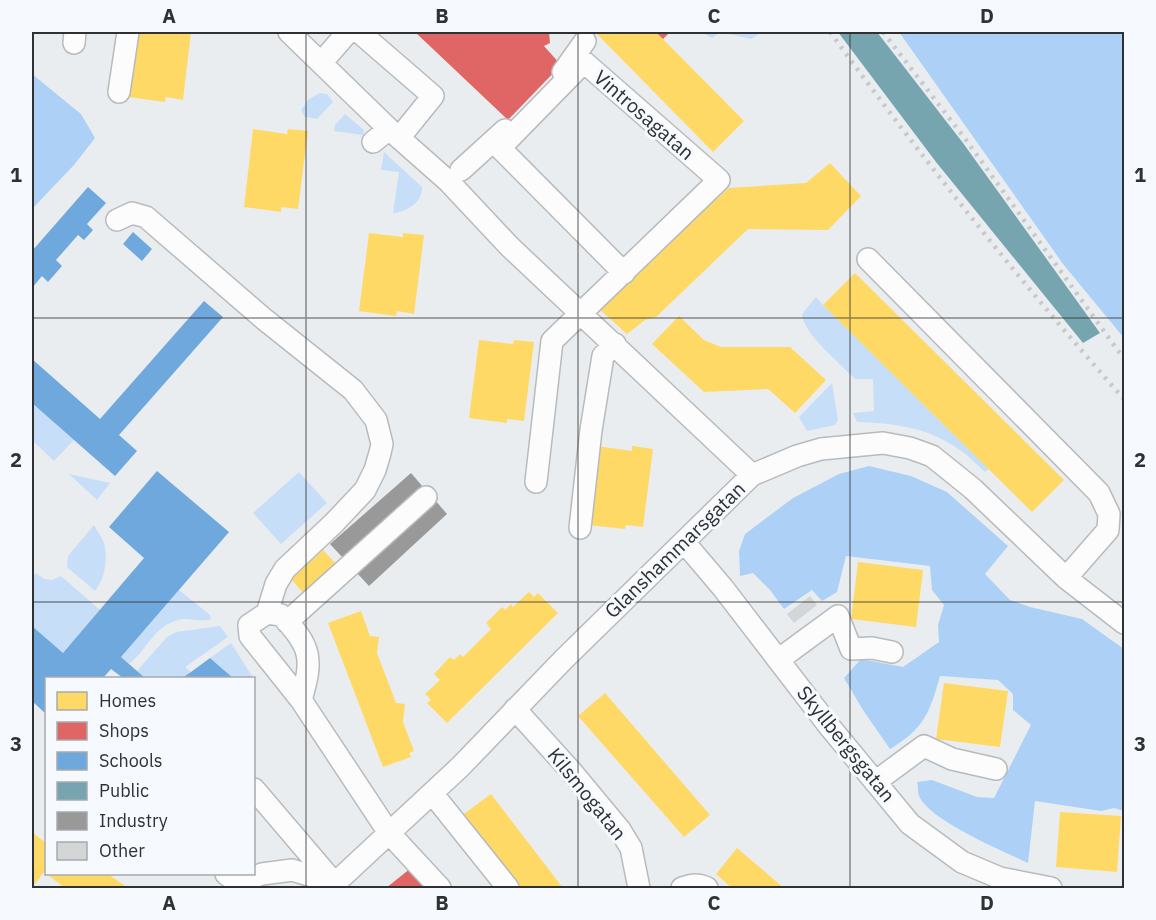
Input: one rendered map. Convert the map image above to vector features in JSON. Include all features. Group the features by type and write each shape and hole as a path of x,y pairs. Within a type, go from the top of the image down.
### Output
{"street":[{"path":"119,92 128,32"},
{"path":"289,32 321,63 387,136 449,182 510,247 752,475"},
{"path":"321,63 348,32"},
{"path":"359,32 433,96 387,136"},
{"path":"580,36 584,62"},
{"path":"461,170 510,126 565,71 580,36"},
{"name":"Vintrosagatan","path":"536,482 552,340 581,315 624,273 719,180 584,62 500,148 624,273"},
{"path":"117,220 132,213 146,217 264,320 353,390 376,420 381,444 380,453 365,490 341,517 285,569 276,584 267,613 249,626 250,636 301,700 389,833 440,888"},
{"path":"868,259 1099,493 1109,514 1108,530 1066,578"},
{"path":"580,528 591,430 603,356 615,344"},
{"name":"Glanshammarsgatan","path":"333,886 460,767 515,709 752,475 797,456 821,449 883,443 910,448 932,456 973,489 1066,578 1125,623"},
{"path":"287,622 426,497"},
{"name":"Skyllbergsgatan","path":"684,542 910,824 962,862 1000,878 1051,888"},
{"path":"267,613 280,615 307,648 309,671 301,700"},
{"path":"778,660 838,616 850,649 872,648 892,652"},
{"name":"Kilsmogatan","path":"515,709 620,830 631,848 639,888"},
{"path":"875,782 924,746 952,759 996,769"},
{"path":"255,790 333,886"},
{"path":"432,793 508,888"},
{"path":"228,875 238,883 262,874 292,870 333,886"},
{"path":"682,888 693,884 707,888"}],"shaded area":[{"path":"705,32 720,32 712,38"},
{"path":"720,32 762,32 751,39"},
{"path":"899,32 1124,32 1124,338 1063,264"},
{"path":"32,74 81,114 95,138 74,165 32,209"},
{"path":"320,93 327,94 333,102 317,119 305,117 301,110 309,99"},
{"path":"345,114 364,130 363,135 334,131 335,125"},
{"path":"384,152 422,187 417,202 409,208 393,213 399,172 381,170"},
{"path":"816,297 989,469 985,472 957,448 933,435 896,425 857,422 853,413 874,411 873,379 855,379 809,330 802,314"},
{"path":"832,383 838,420 835,425 807,431 799,417"},
{"path":"32,403 74,440 54,461 32,440"},
{"path":"869,466 911,476 947,492 1008,546 985,574 1010,600 1082,619 1124,649 1124,811 1114,808 1101,811 1035,801 1028,863 968,834 926,806 919,796 917,782 932,780 977,797 994,798 1031,725 1013,710 1013,694 998,680 940,676 933,700 924,719 902,742 890,749 863,710 844,678 861,659 903,667 939,642 938,625 944,605 932,590 930,566 846,556 837,592 822,601 812,590 784,609 753,573 740,576 739,551 745,534 793,498 839,474"},
{"path":"299,472 327,503 281,544 253,513"},
{"path":"69,474 110,483 97,500"},
{"path":"94,525 104,543 106,555 105,568 95,591 67,567 68,556"},
{"path":"36,573 44,579 52,580 61,576 100,610 63,653 32,626 32,578"},
{"path":"179,590 210,615 211,619 182,619 169,623 129,664 121,657"},
{"path":"220,626 228,637 185,667 191,672 184,677 144,677 137,671 167,637 176,632"},
{"path":"231,643 252,676 232,677 210,658"}],"building: Homes":[{"path":"136,32 191,32 183,100 166,97 165,102 128,97"},
{"path":"595,32 656,32 744,121 713,152"},
{"path":"253,129 287,134 288,129 308,131 298,209 281,207 281,212 244,207"},
{"path":"830,163 861,196 828,230 748,229 656,317 645,320 627,334 597,307 729,188 806,183"},
{"path":"369,233 403,237 403,233 424,235 414,314 397,311 396,316 359,311"},
{"path":"855,273 1064,480 1032,512 823,305"},
{"path":"679,316 704,340 721,347 790,347 826,380 795,413 768,389 704,392 652,344"},
{"path":"479,340 513,344 514,340 534,342 524,421 507,419 507,423 469,418"},
{"path":"597,446 632,451 632,446 653,449 643,527 626,525 625,529 588,525"},
{"path":"323,550 337,565 305,595 291,579"},
{"path":"858,562 923,570 916,627 851,619"},
{"path":"529,592 534,597 538,593 558,613 447,723 427,703 431,700 425,694 440,680 434,674 450,657 454,660 460,654 463,657 491,629 486,623 502,607 505,610 511,604 513,607"},
{"path":"361,611 370,636 379,637 377,653 396,703 405,704 403,722 414,751 409,753 411,757 383,767 328,623"},
{"path":"944,683 1008,691 1000,747 936,739"},
{"path":"605,693 710,815 684,837 578,716"},
{"path":"491,794 563,888 517,888 461,816"},
{"path":"1060,812 1121,816 1117,872 1056,867"},
{"path":"32,832 45,842 45,873 35,884 32,882"},
{"path":"737,848 784,888 732,888 716,874"},
{"path":"48,875 109,875 128,888 65,888"}],"building: Shops":[{"path":"415,32 549,32 550,43 544,46 561,65 508,120"},
{"path":"656,32 670,32 663,39"},
{"path":"411,868 428,888 386,888"}],"building: Schools":[{"path":"88,187 106,203 87,224 93,230 84,240 78,235 56,260 62,266 48,282 42,276 32,288 32,251"},
{"path":"133,232 152,249 142,261 123,244"},
{"path":"204,301 223,317 119,435 137,451 115,476 32,403 32,359 100,419"},
{"path":"157,471 229,532 121,657 144,677 122,677 111,669 104,677 45,677 45,713 32,701 32,626 63,653 144,558 109,527"},
{"path":"210,658 232,677 184,677"}],"building: Public":[{"path":"838,32 877,32 963,143 1100,333 1083,343 936,162"}],"building: Industry":[{"path":"411,473 423,487 343,558 330,544"},
{"path":"434,499 447,514 369,586 356,572"}],"building: Other":[{"path":"810,596 817,605 794,623 787,614"}],"railway":[{"path":"830,32 972,219 1124,399"},
{"path":"883,32 966,140 1124,359"}]}
